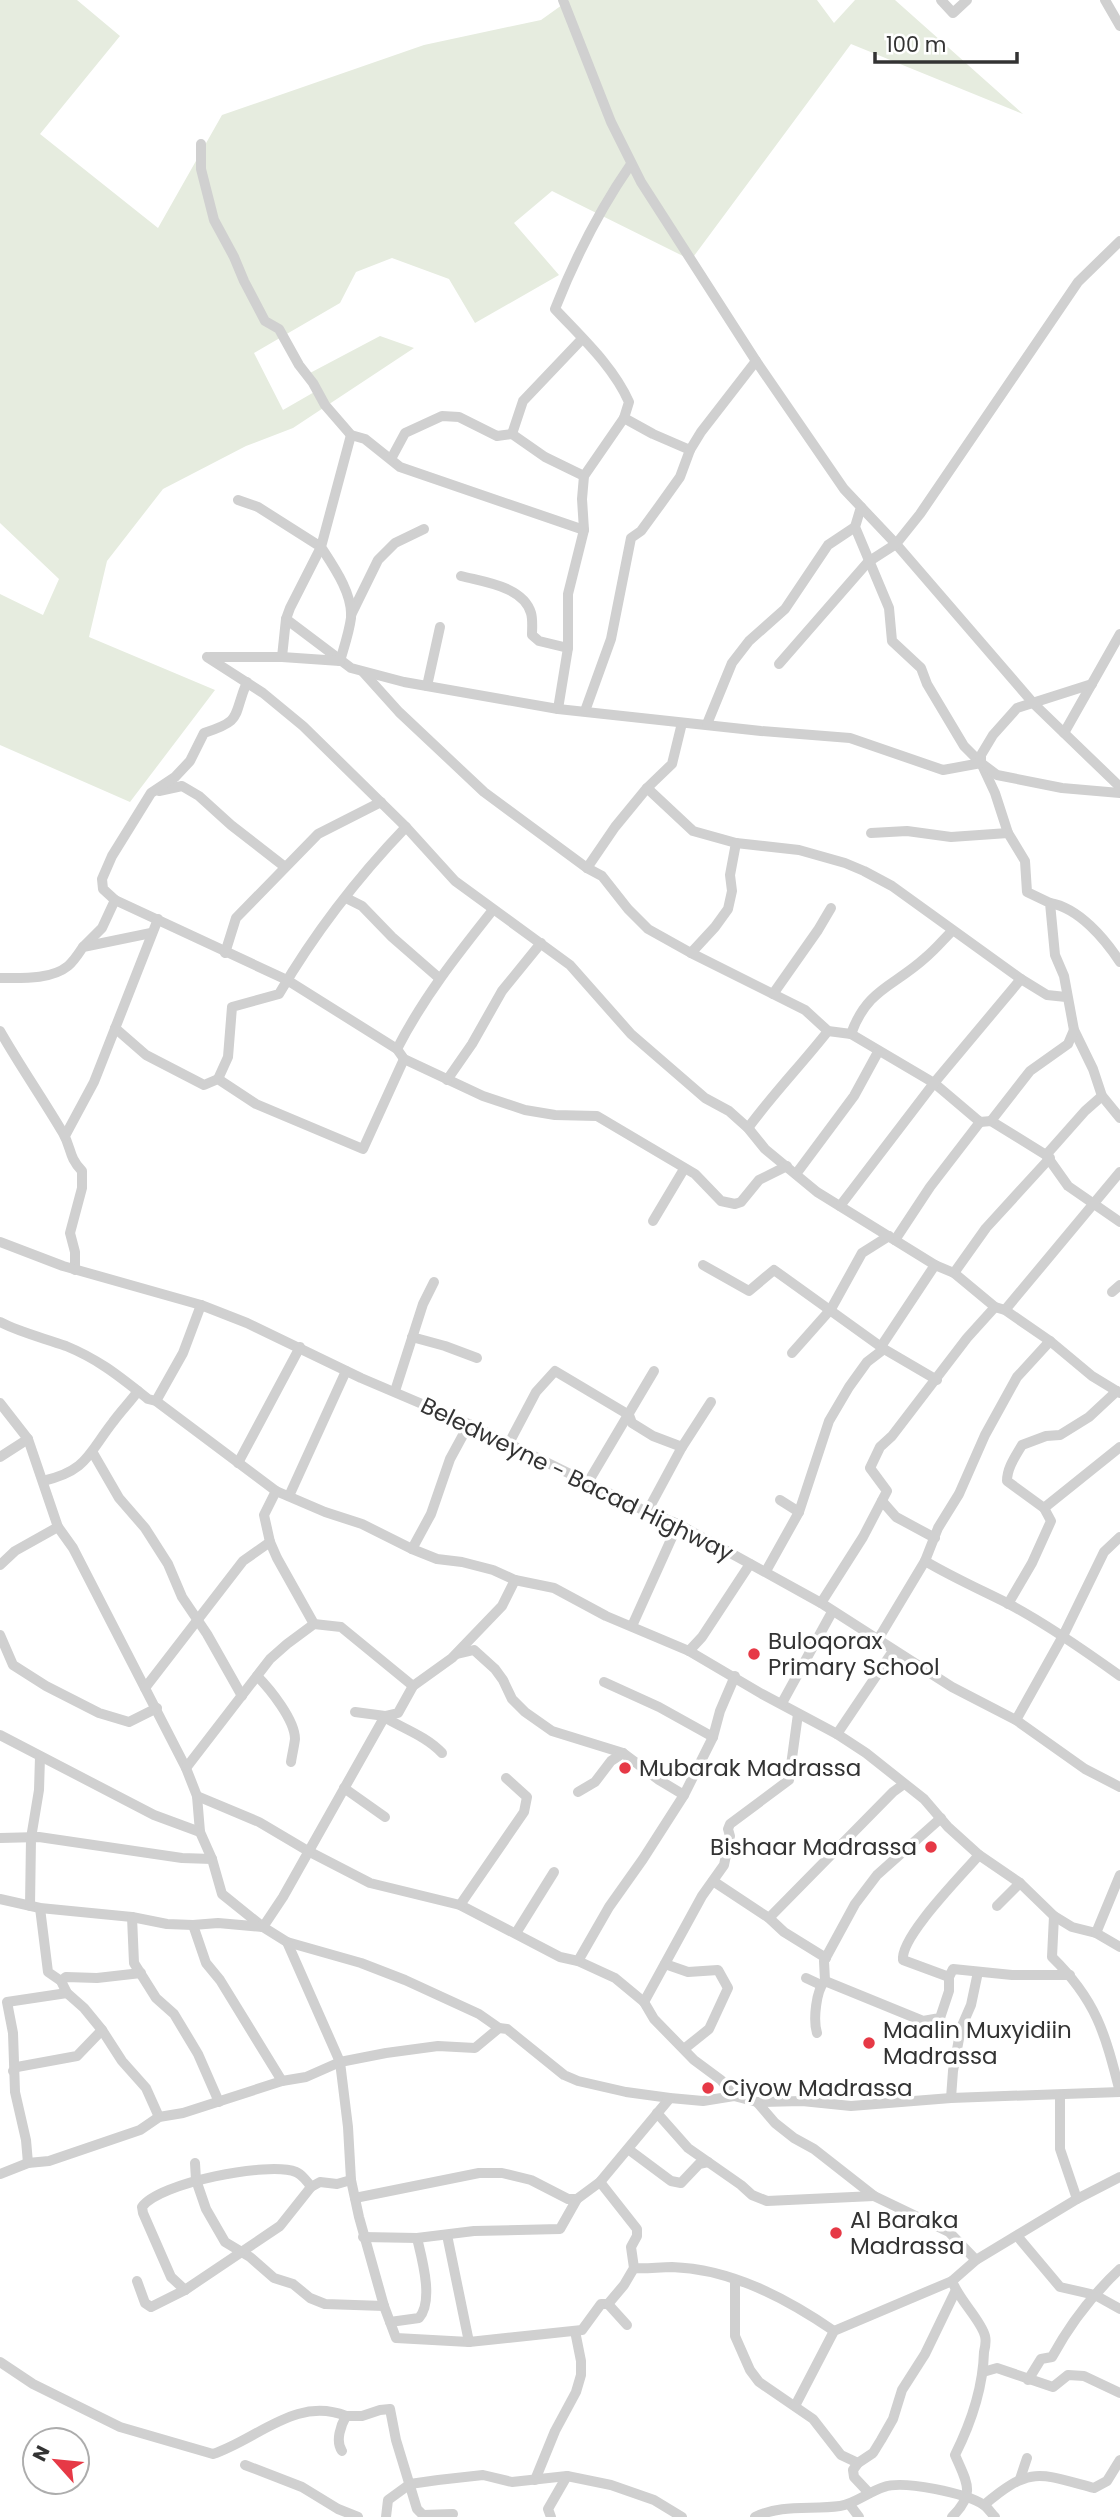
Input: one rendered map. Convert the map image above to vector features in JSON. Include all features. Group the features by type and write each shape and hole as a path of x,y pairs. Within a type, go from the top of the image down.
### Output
{"street":[{"path":"563,0 611,122 631,164 692,264 844,489 896,544 1034,704 1120,790"},
{"path":"941,0 953,13 967,0"},
{"path":"1105,0 1120,26"},
{"path":"201,144 201,169 214,220 244,281 265,321 279,330 325,405 351,435 365,439 400,467 584,530"},
{"path":"558,709 568,648 568,594 584,530 583,476 624,418 629,402 622,386 555,309 571,269 609,196 631,164"},
{"path":"779,664 868,562 896,544 928,503 1078,282 1120,241"},
{"path":"512,434 523,401 583,339"},
{"path":"585,711 611,639 625,560 632,538 641,531 673,486 690,450 756,361"},
{"path":"391,459 405,433 442,416 459,417 496,436 512,434 545,457 583,476"},
{"path":"624,418 690,450"},
{"path":"282,657 286,619 321,547 351,435"},
{"path":"238,500 258,507 321,547 335,568 351,615"},
{"path":"861,507 855,527 889,608 892,641 921,668 927,684 964,746 997,775 1062,788 1120,790"},
{"path":"707,724 732,663 749,641 785,609 828,545 855,527"},
{"path":"340,661 351,615 378,560 396,543 424,530"},
{"path":"461,576 510,590 527,604 532,615 532,635 539,640 568,648"},
{"path":"286,619 340,661 362,672 427,686 558,709 850,738 943,769 981,763"},
{"path":"427,686 440,627"},
{"path":"1064,733 1120,634"},
{"path":"340,661 282,657 207,657 247,682 303,726 406,827 455,881 492,911 570,965 631,1034 705,1098 729,1111 748,1128 765,1149 817,1192 935,1265 954,1273 1000,1309 1050,1340 1093,1376 1119,1392 1089,1417 1060,1436 1046,1437 1021,1445 1007,1474 1007,1481 1044,1508 1051,1521 1028,1571 1008,1604"},
{"path":"362,672 399,712 484,792 587,868 603,876 628,909 648,929 805,1010 828,1031 851,1034 934,1083 986,1121 1048,1157 1068,1186 1120,1222"},
{"path":"247,682 236,716 227,726 204,733 190,761 175,777 151,793 112,856 102,879 103,889 115,901 287,981 397,1049 404,1059 447,1080 525,1110 555,1115 597,1116 695,1174 721,1201 735,1204 741,1202 759,1180 787,1166"},
{"path":"1092,684 1017,708 993,735 981,755 981,763 995,793 1008,833 1025,861 1027,892 1072,912 1106,942 1120,962"},
{"path":"587,868 646,788 672,764 682,723"},
{"path":"151,793 182,786 199,796 285,867"},
{"path":"646,788 694,831 736,843 799,850 845,863 892,886 1021,979 1047,995 1066,997"},
{"path":"225,953 236,918 318,834 381,802"},
{"path":"115,1028 146,1055 182,1075 204,1085 218,1079 228,1057 232,1007 279,994 370,864 406,827"},
{"path":"871,833 906,831 951,837 1008,833"},
{"path":"691,953 715,927 727,909 732,891 730,875 736,843"},
{"path":"346,898 362,906 439,978"},
{"path":"0,978 27,978 59,972 70,965 102,928 115,901"},
{"path":"1050,903 1055,955 1064,976 1074,1030 1093,1069 1102,1096 1120,1118"},
{"path":"772,995 831,908"},
{"path":"397,1049 416,1011 492,911"},
{"path":"65,1136 94,1082 158,919"},
{"path":"851,1034 858,1015 872,997 925,959 951,931"},
{"path":"83,947 151,933"},
{"path":"447,1080 472,1044 502,991 541,943"},
{"path":"840,1206 934,1083 1021,979"},
{"path":"792,1353 831,1309 862,1253 892,1238 930,1187 986,1121 1030,1072 1068,1044 1074,1030"},
{"path":"0,1031 23,1073 65,1136 72,1160 82,1171 82,1188 70,1233 75,1252 75,1270"},
{"path":"748,1128 777,1088 828,1031"},
{"path":"796,1174 854,1096 878,1052"},
{"path":"218,1079 256,1104 363,1149 404,1059"},
{"path":"954,1273 986,1228 1085,1111 1102,1096"},
{"path":"653,1221 684,1169"},
{"path":"821,1603 863,1537 887,1492 870,1468 880,1447 937,1380 967,1338 1000,1309 1120,1172"},
{"name":"Beledweyne - Bacad Highway","path":"0,1242 75,1270 201,1305 468,1424 587,1484 678,1524 821,1603 952,1687 1016,1720 1085,1769 1118,1782"},
{"path":"703,1265 749,1291 774,1270 883,1347 937,1380"},
{"path":"766,1571 799,1512 829,1421 867,1362 883,1347 935,1265"},
{"path":"395,1391 422,1304 434,1282"},
{"path":"156,1401 183,1353 201,1305"},
{"path":"0,1322 69,1347 109,1367 148,1399 156,1401 209,1439 276,1491 362,1524 437,1559 493,1570 515,1580 554,1588 606,1616 690,1651 715,1668 735,1676 866,1753 924,1799 979,1855 1020,1882 1054,1916 1072,1927 1097,1933 1120,1947"},
{"path":"412,1337 477,1358"},
{"path":"877,1641 925,1561 938,1528 959,1494 985,1435 1017,1377 1050,1340"},
{"path":"237,1463 300,1347"},
{"path":"289,1496 346,1371"},
{"path":"508,1445 537,1392 555,1371 629,1415 632,1423 653,1436 682,1447"},
{"path":"587,1484 654,1371"},
{"path":"43,1481 75,1470 93,1453 138,1391"},
{"path":"647,1512 682,1447 711,1402"},
{"path":"0,1403 27,1439 43,1481 48,1505 58,1527 73,1548 186,1768 197,1796 200,1832 212,1859 222,1894 263,1927 287,1942 360,1963 405,1980 479,2014 499,2028 507,2029 564,2075 626,2092 703,2101 734,2096 757,2102 802,2101 851,2106 951,2098 1120,2092 1102,2026 1092,2005 1070,1975 1052,1957 1054,1916"},
{"path":"412,1549 431,1514 450,1459 468,1424"},
{"path":"0,1457 27,1439"},
{"path":"1044,1508 1120,1447"},
{"path":"93,1453 119,1497 145,1528 168,1564 182,1597 242,1696"},
{"path":"276,1491 264,1516 270,1542 314,1625"},
{"path":"780,1500 799,1512"},
{"path":"882,1501 896,1517 935,1538"},
{"path":"632,1626 678,1524"},
{"path":"0,1564 15,1551 58,1527"},
{"path":"1016,1720 1063,1636 1104,1552 1120,1537"},
{"path":"145,1688 243,1561 270,1542"},
{"path":"925,1561 1063,1636 1120,1676"},
{"path":"690,1651 750,1564"},
{"path":"355,1712 384,1716 398,1713 413,1686 456,1654 502,1606 515,1580"},
{"path":"782,1703 832,1612"},
{"path":"186,1768 257,1676 287,1644 314,1625 341,1627 413,1686"},
{"path":"0,1635 13,1665 46,1686 99,1713 129,1722 157,1708"},
{"path":"456,1654 474,1650 503,1679 512,1699 552,1731 623,1753 684,1795"},
{"path":"837,1734 893,1651"},
{"path":"257,1676 269,1688 291,1724 295,1737 291,1762"},
{"path":"578,1961 609,1907 684,1795 713,1737 720,1711 735,1676"},
{"path":"604,1682 659,1707 713,1737"},
{"path":"644,2002 702,1896 724,1865 728,1853 730,1824 789,1780 797,1714"},
{"path":"384,1716 429,1740 442,1753"},
{"path":"263,1927 384,1716"},
{"path":"0,1735 154,1815 200,1832"},
{"path":"578,1792 595,1782 611,1761 623,1753"},
{"path":"40,1757 39,1790 31,1838 35,1907 48,1972 61,1981 67,1993 102,2029 122,2061 146,2088 159,2117"},
{"path":"460,1905 524,1812 527,1797 506,1778"},
{"path":"769,1918 892,1792 904,1784"},
{"path":"344,1788 385,1816"},
{"path":"197,1796 259,1822 308,1851 370,1882 460,1905 560,1957 578,1961 615,1978 644,2002 654,2019 694,2060 722,2080 734,2096"},
{"path":"817,2033 816,2016 823,1983 824,1961 855,1904 877,1875 941,1818"},
{"path":"0,1838 78,1842 182,1858 212,1859"},
{"path":"949,1976 911,1964 904,1960 902,1951 917,1927 979,1855"},
{"path":"516,1933 554,1872"},
{"path":"1097,1933 1120,1875"},
{"path":"713,1881 769,1918 784,1932 826,1958"},
{"path":"997,1906 1020,1882"},
{"path":"0,1899 35,1907 132,1917 167,1924 218,1923 263,1927"},
{"path":"132,1917 134,1963 156,1998 174,2014 198,2054 219,2102"},
{"path":"193,1925 206,1963 220,1980 282,2081"},
{"path":"287,1942 340,2062 351,2180 363,2237 396,2338 469,2343 582,2330 601,2304 608,2304 627,2325"},
{"path":"665,1964 688,1972 718,1970 728,1989 709,2029 684,2049"},
{"path":"806,1978 923,2021 940,2018 953,1969 1012,1975 1070,1975"},
{"path":"951,2098 961,2028 971,2005 978,1972"},
{"path":"61,1981 66,1977 97,1978 141,1973"},
{"path":"28,2163 26,2140 15,2092 12,2033 7,2002 67,1993"},
{"path":"0,2174 28,2163 50,2161 140,2130 159,2117 183,2113 282,2081 306,2077 340,2062 438,2046 475,2048 499,2028"},
{"path":"13,2071 18,2067 77,2056 102,2029"},
{"path":"1060,2095 1060,2149 1077,2199"},
{"path":"363,2237 417,2238 474,2231 560,2228 577,2199 600,2182 670,2098"},
{"path":"757,2102 775,2123 814,2149 874,2196 949,2232 976,2260"},
{"path":"657,2113 688,2148 752,2195 766,2201 874,2196"},
{"path":"628,2149 671,2181 681,2183 699,2164 708,2162"},
{"path":"195,2163 205,2209 225,2242 274,2278 293,2284 310,2298 325,2304 384,2306"},
{"path":"185,2290 171,2277 142,2207 145,2202 167,2190 197,2180 273,2169 296,2172 311,2187"},
{"path":"355,2198 479,2173 502,2173 531,2180 568,2199 577,2199"},
{"path":"869,2493 854,2477 853,2470 873,2453 881,2440 902,2390 925,2354 953,2286 976,2260 1077,2199 1120,2177"},
{"path":"137,2281 145,2303 151,2307 185,2290 280,2226 311,2187 320,2182 337,2184 351,2180"},
{"path":"600,2182 638,2229 631,2247 634,2268 608,2304"},
{"path":"447,2235 469,2343"},
{"path":"1018,2237 1060,2287 1095,2295 1120,2309"},
{"path":"390,2322 419,2318 424,2312 425,2269 417,2238"},
{"path":"634,2268 673,2267 735,2280 796,2305 834,2331"},
{"path":"1028,2380 1041,2358 1052,2357 1069,2327 1120,2269"},
{"path":"735,2280 735,2336 750,2370 759,2382 813,2419 841,2455 858,2463"},
{"path":"795,2406 834,2331 953,2286"},
{"path":"952,2517 967,2499 968,2485 955,2455 968,2429 984,2372 985,2336 953,2286"},
{"path":"536,2480 555,2431 576,2392 581,2375 575,2331"},
{"path":"0,2362 33,2384 120,2427 213,2454 294,2414 321,2409 346,2416 362,2416 390,2409 396,2440 419,2514 453,2514"},
{"path":"984,2372 997,2368 1053,2387 1068,2375 1084,2376 1120,2393"},
{"path":"342,2451 339,2445 340,2434 346,2416"},
{"path":"1020,2479 1027,2458"},
{"path":"984,2505 1006,2486 1020,2479 1043,2475 1094,2488 1107,2481 1120,2460"},
{"path":"245,2465 302,2487 338,2509 358,2517"},
{"path":"386,2517 388,2500 410,2484 484,2475 512,2482 567,2476 611,2485 654,2500 682,2517"},
{"path":"551,2517 548,2509 567,2476"},
{"path":"755,2517 772,2509 850,2505 885,2486 902,2484 984,2505 995,2517"},
{"path":"850,2505 859,2517"}],"shaded area":[{"path":"0,0 77,0 120,36 40,134 158,228 222,115 424,45 541,20 569,0 817,0 834,23 855,0 895,0 1023,114 851,44 691,260 552,191 514,223 559,275 475,323 449,279 392,258 356,272 340,303 254,353 283,410 316,391 310,373 380,336 414,348 293,428 246,446 163,489 107,561 89,637 215,690 130,802 0,745 0,594 43,615 59,579 0,523"}],"place":[{"name":"Buloqorax Primary School","path":"754,1654"},
{"name":"Mubarak Madrassa","path":"625,1768"},
{"name":"Bishaar Madrassa","path":"931,1847"},
{"name":"Maalin Muxyidiin Madrassa","path":"869,2043"},
{"name":"Ciyow Madrassa","path":"708,2088"},
{"name":"Al Baraka Madrassa","path":"836,2233"}]}
